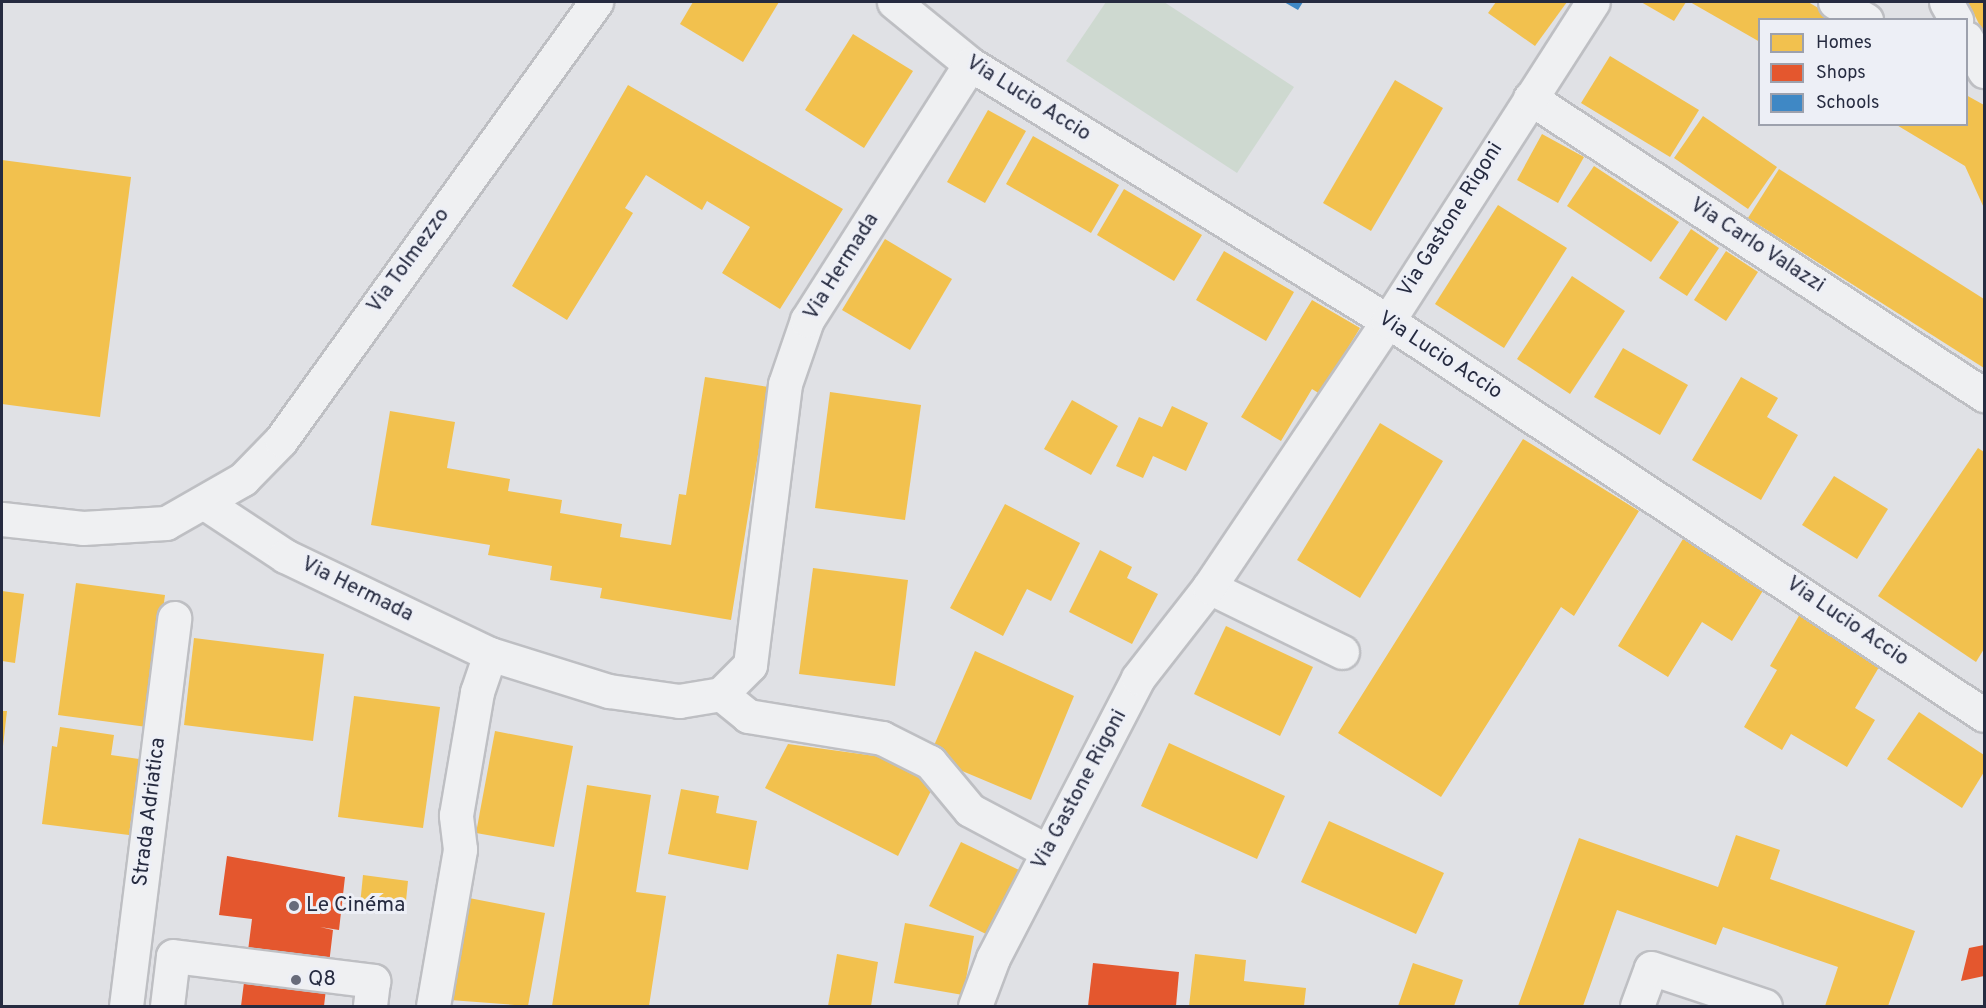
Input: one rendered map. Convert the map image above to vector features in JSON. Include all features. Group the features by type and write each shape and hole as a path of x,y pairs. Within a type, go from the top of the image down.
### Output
{"street":[{"name":"Via Tolmezzo","path":"205,502 243,479 280,440 596,2"},
{"name":"Via Lucio Accio","path":"894,2 970,64 1388,321 1984,715"},
{"name":"Via Gastone Rigoni","path":"975,1006 993,958 1138,678 1209,587 1388,321 1593,2"},
{"path":"1834,2 1862,18"},
{"path":"1946,2 1955,18"},
{"path":"1968,42 1984,71"},
{"name":"Via Hermada","path":"205,502 285,556 490,654 609,691 679,701 721,694 750,665 785,384 807,320 970,64"},
{"path":"1968,79 1984,88"},
{"name":"Via Carlo Valazzi","path":"1530,98 1984,395"},
{"path":"2,519 129,528 166,523 205,502"},
{"path":"1209,587 1342,652"},
{"name":"Strada Adriatica","path":"126,1006 174,618"},
{"path":"434,1006 460,849 456,815 477,692 490,654"},
{"path":"721,694 747,716 882,738 930,762 970,810 1047,851"},
{"path":"167,1006 173,956 373,981 370,1006"},
{"path":"1637,1006 1651,968 1765,1006"}],"shaded area":[{"path":"1106,2 1164,2 1294,87 1237,173 1066,61"}],"building: Homes":[{"path":"693,2 779,2 743,62 680,24"},
{"path":"1496,2 1567,2 1535,46 1488,13"},
{"path":"1641,2 1686,2 1674,21"},
{"path":"1690,2 1808,2 1836,18 1758,18 1758,41"},
{"path":"1968,2 1984,2 1984,34"},
{"path":"853,34 913,71 864,148 805,110"},
{"path":"1610,56 1699,110 1670,157 1581,103"},
{"path":"1395,80 1443,108 1371,231 1323,203"},
{"path":"628,85 843,209 780,309 722,273 750,227 707,201 702,210 646,175 625,208 633,213 567,320 512,286"},
{"path":"1968,96 1984,105 1984,208 1965,166 1898,126 1968,126"},
{"path":"988,110 1026,131 985,203 947,182"},
{"path":"1703,116 1777,167 1748,209 1674,158"},
{"path":"1542,134 1584,157 1558,203 1517,180"},
{"path":"1033,136 1119,185 1091,233 1006,184"},
{"path":"2,160 131,177 100,417 2,404"},
{"path":"1594,166 1679,222 1651,262 1567,206"},
{"path":"1779,169 1984,299 1984,368 1748,218"},
{"path":"1124,189 1202,235 1174,281 1097,235"},
{"path":"1498,205 1567,248 1504,348 1435,304"},
{"path":"1691,229 1719,248 1687,296 1659,278"},
{"path":"885,239 952,279 910,350 842,310"},
{"path":"1224,251 1294,292 1266,341 1196,300"},
{"path":"1726,251 1758,272 1726,321 1694,300"},
{"path":"1572,276 1625,311 1570,394 1517,359"},
{"path":"1312,300 1360,328 1320,394 1312,389 1281,441 1241,417"},
{"path":"1623,348 1688,385 1660,435 1594,397"},
{"path":"705,377 769,387 731,620 600,598 602,588 550,580 552,566 488,555 490,545 371,525 390,411 455,422 447,468 510,479 508,491 562,500 560,513 622,524 620,537 671,545 679,494 686,495"},
{"path":"1741,377 1778,398 1767,417 1798,435 1761,500 1692,460"},
{"path":"830,392 921,405 905,520 815,508"},
{"path":"1072,400 1118,426 1091,475 1044,449"},
{"path":"1172,406 1208,423 1186,471 1153,456 1143,478 1116,466 1139,417 1162,427"},
{"path":"1380,423 1443,461 1360,598 1297,560"},
{"path":"1523,439 1639,511 1574,616 1561,607 1441,797 1338,733"},
{"path":"1978,448 1984,452 1984,649 1976,662 1878,596"},
{"path":"1834,476 1888,509 1857,559 1802,525"},
{"path":"1005,504 1080,543 1051,601 1027,589 1003,636 950,608"},
{"path":"1686,534 1767,584 1732,641 1702,622 1668,677 1618,646"},
{"path":"1100,550 1132,567 1127,578 1158,594 1132,644 1069,612"},
{"path":"813,568 908,580 895,686 799,674"},
{"path":"76,583 165,595 147,727 58,715"},
{"path":"2,591 24,594 15,663 2,661"},
{"path":"1800,614 1882,662 1855,708 1875,720 1847,767 1791,734 1782,750 1744,727 1777,670 1770,666"},
{"path":"1226,626 1313,667 1280,736 1194,694"},
{"path":"194,638 324,654 313,741 184,725"},
{"path":"975,651 1074,696 1031,800 929,757"},
{"path":"354,696 440,707 423,828 338,817"},
{"path":"2,711 7,711 3,746 2,746"},
{"path":"1919,712 1984,755 1984,772 1962,808 1887,759"},
{"path":"60,727 114,735 111,755 139,759 129,835 42,824 52,746 57,747"},
{"path":"495,731 573,746 554,847 476,833"},
{"path":"1169,743 1285,796 1257,859 1141,806"},
{"path":"788,744 897,759 937,779 898,856 765,788"},
{"path":"587,785 651,795 636,892 666,896 649,1006 552,1006"},
{"path":"681,789 719,796 716,813 757,821 748,870 668,854"},
{"path":"1329,821 1444,873 1416,934 1301,882"},
{"path":"1736,835 1780,850 1770,879 1915,931 1888,1006 1825,1006 1838,967 1723,927 1716,945 1617,910 1583,1006 1518,1006 1579,838 1718,887"},
{"path":"961,842 1019,870 988,935 929,906"},
{"path":"363,875 408,881 405,911 360,905"},
{"path":"469,898 545,913 528,1006 450,1000"},
{"path":"905,923 974,936 963,995 894,983"},
{"path":"837,954 878,962 871,1006 828,1006"},
{"path":"1195,954 1246,960 1244,981 1306,988 1304,1006 1189,1006"},
{"path":"1413,963 1463,980 1454,1006 1398,1006"}],"building: Shops":[{"path":"227,856 345,877 339,930 320,927 333,930 324,1006 241,1006 252,919 219,915"},
{"path":"1984,945 1984,976 1961,981 1969,948"},
{"path":"1093,963 1179,972 1176,1006 1088,1006"}],"building: Schools":[{"path":"1284,2 1303,2 1298,10"}],"place":[{"name":"Le Cinéma","path":"294,906"},
{"name":"Q8","path":"296,980"}]}
